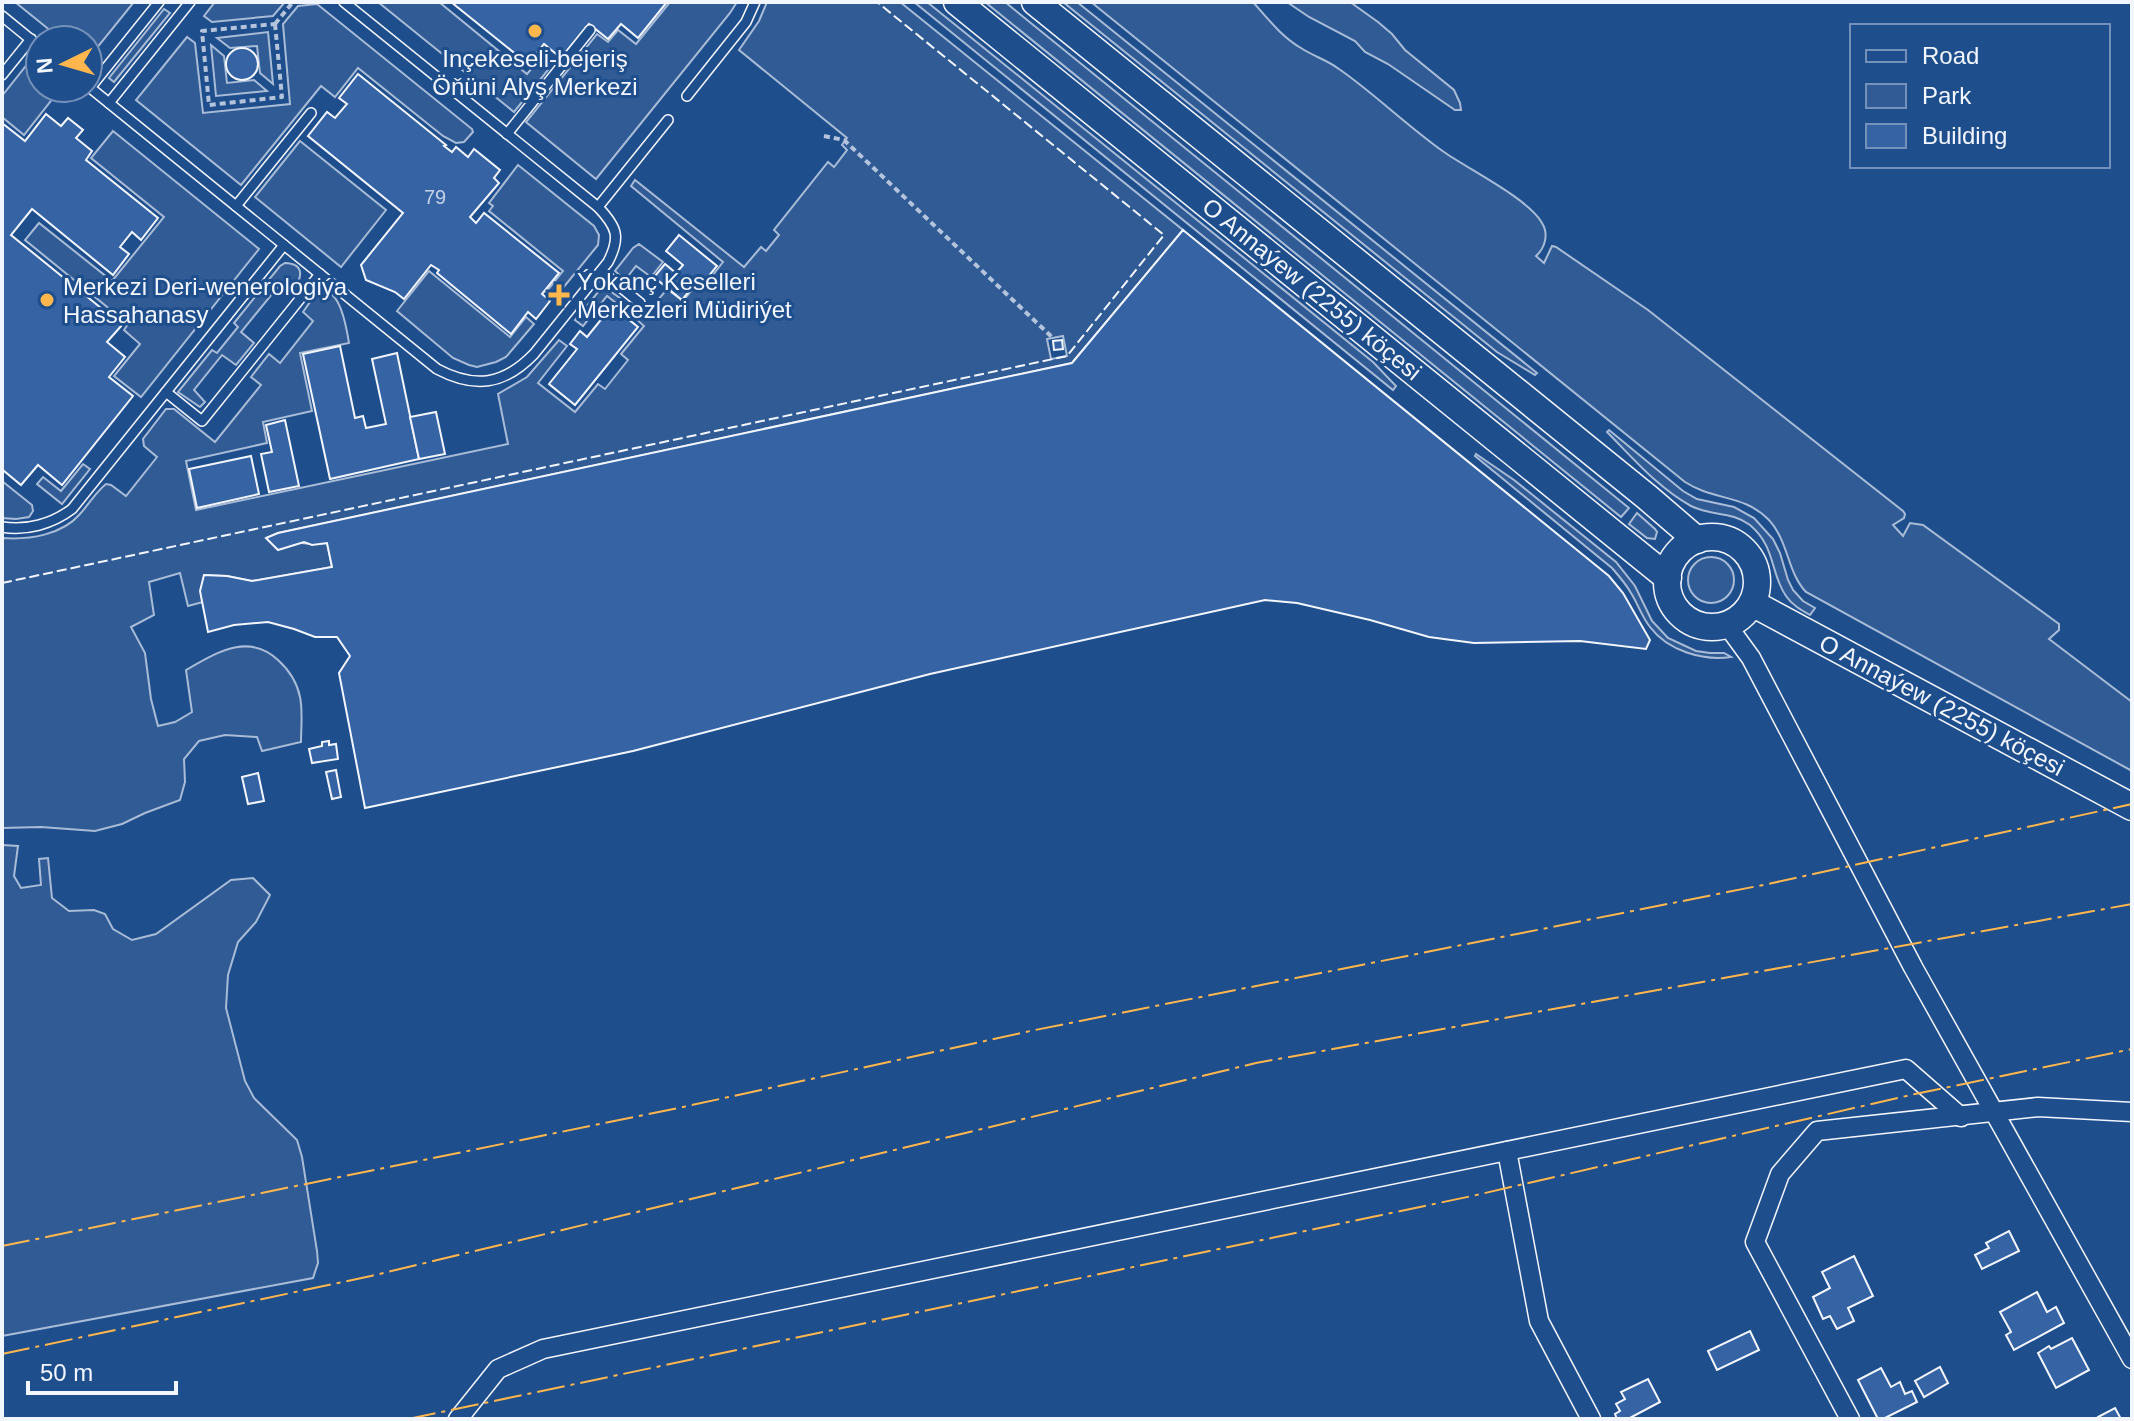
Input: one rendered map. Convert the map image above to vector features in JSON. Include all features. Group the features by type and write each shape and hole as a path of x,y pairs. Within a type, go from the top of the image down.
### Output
{"main road":[{"name":"O Annaýew (2255) köçesi","path":"957,2 1668,578"},
{"name":"O Annaýew (2255) köçesi","path":"1035,2 1697,540"},
{"path":"1722,538 1733,543 1744,550 1756,572 1757,585 1752,603 1739,619 1727,625 1698,625 1685,618 1674,606 1669,592 1671,565 1686,546 1697,540 1722,538"},
{"name":"O Annaýew (2255) köçesi","path":"1752,603 2132,807"}],"street":[{"path":"1727,625 1751,658 1913,967 2132,1359"},
{"path":"458,1419 498,1369 543,1349 1906,1069 1961,1117"},
{"path":"1850,1419 1755,1242 1780,1174 1817,1131 2038,1107 2132,1112"},
{"path":"1507,1151 1539,1321 1591,1419"}],"lane":[{"path":"104,69 159,2"},
{"path":"109,103 190,2"},
{"path":"104,99 437,369 470,382 505,377 522,367 534,354 601,271 615,248 617,235 610,220 598,207 344,2"},
{"path":"687,96 746,22 755,2"},
{"path":"2,16 24,33"},
{"path":"507,134 590,30"},
{"path":"2,75 24,48"},
{"path":"236,206 311,113"},
{"path":"598,207 668,120"},
{"path":"2,527 18,529 43,524 72,509 284,245"},
{"path":"601,271 640,303"},
{"path":"166,392 202,421 320,274"}],"path":[{"path":"202,31 209,105 282,97 275,24 293,2"},
{"path":"192,23 202,31 275,24"},
{"path":"824,136 844,140 1054,339"}],"green space":[{"path":"15,2 134,2 104,39 104,24 42,24"},
{"path":"215,2 285,2 273,16 212,22 204,16"},
{"path":"378,2 439,2 527,74 537,62 548,70 514,112"},
{"path":"670,2 737,2 596,179 526,122 597,34 608,42 618,30 636,44"},
{"path":"767,2 900,2 1183,230 1072,363 278,533 266,538 327,543 332,567 252,581 204,575 203,602 188,606 180,573 149,582 154,615 131,627 145,653 158,726 175,722 192,712 186,670 232,648 255,647 278,660 295,681 301,702 301,742 262,751 257,737 225,735 199,741 184,759 185,782 180,800 122,824 95,831 2,828 2,538 34,537 64,527 106,484 126,496 157,457 144,446 143,439 166,409 174,409 215,442 261,385 251,377 269,354 280,363 313,321 303,312 320,293 333,295 344,320 349,343 300,353 312,411 263,422 267,443 186,461 196,510 508,444 498,394 527,377 559,340 567,346 538,383 575,412 598,384 605,389 628,360 621,354 644,326 635,318 639,313 644,317 667,289 683,301 699,281 705,285 723,262 631,186 635,180 744,267 761,247 766,251 779,235 774,230 828,162 834,167 847,150 842,145 847,138 739,50 759,21","holes":["1063,336 1067,356 1051,359 1047,339"]},
{"path":"914,2 927,2 1373,362 1396,386 1393,390"},
{"path":"985,2 1005,2 1629,508 1621,517"},
{"path":"1063,2 1077,2 1537,373 1535,375 1497,352"},
{"path":"1091,2 1253,2 1294,44 1339,69 1444,152 1525,204 1544,227 1545,241 1536,256 1544,263 1552,246 1556,247 1648,310 1903,511 1904,518 1893,525 1903,536 1910,523 1923,525 2059,624 2059,630 2049,639 2132,702 2132,771 1806,592 1769,520 1749,506 1685,482"},
{"path":"1287,2 1350,2 1378,22 1405,50 1454,90 1461,110 1455,110 1365,52 1355,41"},
{"path":"317,4 473,132 464,142 456,143 443,136 358,68 335,97 321,86 241,185 136,100 187,37 195,43 203,113 290,104 283,24 298,6"},
{"path":"164,9 170,13 114,82 109,78"},
{"path":"268,32 273,84 260,73 257,46 230,48 217,38"},
{"path":"211,45 224,56 227,83 254,80 267,91 216,96"},
{"path":"24,68 24,104 48,104 24,135 2,117 2,96"},
{"path":"113,131 259,249 141,397 114,376 140,344 124,330 128,324 25,240 39,223 112,281 164,217 91,158"},
{"path":"300,141 386,210 341,267 255,197"},
{"path":"518,165 594,226 599,235 598,245 554,299 546,292 563,271 489,211 493,206 489,203"},
{"path":"639,244 663,262 651,277 636,266 625,280 615,271"},
{"path":"285,263 299,269 298,282 292,291 281,283 241,332 254,343 236,365 222,355 194,390 205,402 200,407 178,392 212,350 217,353 238,327 234,323"},
{"path":"429,271 510,337 526,317 534,324 506,357 496,362 477,367 453,358 397,311"},
{"path":"603,286 624,301 620,306 607,296 583,326 575,320"},
{"path":"1609,430 1683,491 1697,499 1734,507 1754,518 1773,539 1793,590 1815,608 1810,615 1786,596 1769,551 1750,525 1736,518 1698,509 1679,499 1646,472 1607,432"},
{"path":"1476,454 1514,480 1616,562 1635,586 1652,621 1668,638 1696,651 1724,653 1731,657 1698,656 1666,642 1650,627 1612,568"},
{"path":"83,464 90,469 62,504 37,484 43,477 61,491"},
{"path":"2,481 32,505 33,511 29,517 2,518"},
{"path":"1637,513 1655,529 1655,539 1647,538 1629,524"},
{"path":"1711,557 1727,564 1734,580 1727,596 1711,603 1695,596 1688,580 1695,564"},
{"path":"2,845 18,846 14,876 21,888 41,885 39,859 48,858 52,898 69,911 94,910 105,914 113,929 132,940 156,934 231,880 253,878 270,895 256,922 238,942 228,975 226,1008 245,1081 254,1098 297,1140 317,1251 318,1263 313,1278 2,1336"}],"building":[{"name":"Inçekeseli-bejeriş Öňüni Alyş Merkezi","path":"451,2 667,2 638,38 621,24 608,39 589,24 561,58 544,44 528,64"},
{"path":"242,48 253,53 258,64 253,75 242,80 231,75 226,64 231,53"},
{"path":"358,74 452,152 456,147 468,157 474,149 500,170 494,178 499,183 470,217 476,223 484,213 559,273 542,294 550,301 536,319 528,312 511,334 431,265 404,299 366,280 361,265 403,213 308,136 327,112 335,118 347,104 339,98"},
{"name":"Merkezi Deri-wenerologiýa Hassahanasy","path":"46,114 61,126 68,118 83,130 76,138 92,151 86,160 158,218 141,240 132,232 120,247 129,254 113,275 32,209 11,235 122,325 107,342 125,357 109,377 133,396 62,485 38,465 21,485 4,471 2,474 2,123 25,141"},
{"path":"1183,230 1609,576 1623,593 1650,640 1646,649 1580,641 1474,643 1429,637 1297,603 1265,600 930,674 633,751 365,808 339,673 350,656 337,637 315,637 268,622 234,625 208,632 200,591 204,575 252,581 332,567 327,543 312,545 304,542 278,550 266,538 278,533 1072,363"},
{"path":"679,235 717,266 704,282 700,278 682,300 654,277 665,264 676,273 683,265 666,251"},
{"path":"612,306 621,313 626,308 632,312 627,318 638,327 575,405 549,384 577,349 570,344 580,331 587,337"},
{"path":"1062,340 1063,349 1054,350 1053,341"},
{"path":"340,346 355,418 363,416 366,428 386,424 372,359 397,353 419,459 330,479 303,354"},
{"path":"436,412 445,454 419,459 410,417"},
{"path":"285,420 299,486 269,492 261,454 272,452 266,425"},
{"path":"251,456 259,494 197,508 189,469"},
{"path":"329,741 329,745 336,744 338,759 312,763 309,749"},
{"path":"336,770 341,797 332,799 326,772"},
{"path":"258,773 264,801 248,804 242,777"},
{"path":"2009,1231 2019,1251 1982,1269 1975,1255 1989,1248 1986,1243"},
{"path":"1854,1256 1873,1296 1848,1308 1854,1321 1837,1329 1830,1316 1823,1319 1813,1297 1830,1288 1822,1272"},
{"path":"2037,1292 2047,1312 2056,1307 2064,1323 2014,1350 2006,1335 2011,1332 2000,1312"},
{"path":"1750,1331 1759,1350 1717,1370 1708,1351"},
{"path":"2072,1338 2089,1370 2056,1388 2038,1353"},
{"path":"1940,1367 1948,1383 1924,1397 1915,1381"},
{"path":"1881,1368 1891,1387 1900,1382 1905,1394 1912,1391 1917,1402 1878,1419 1858,1380"},
{"path":"1648,1379 1660,1402 1628,1419 1617,1419 1615,1414 1620,1411 1616,1404 1625,1399 1621,1392"},
{"path":"2115,1408 2121,1419 2099,1419 2098,1417"}],"fence":[{"path":"2,583 1067,356 1164,235 877,2"}],"power":[{"path":"2,1246 683,1107 1035,1030 1768,884 2132,804"},
{"path":"2,1354 371,1276 1256,1063 2132,904"},
{"path":"408,1419 1472,1196 1915,1094 2132,1049"}],"place":[{"name":"Inçekeseli-bejeriş Öňüni Alyş Merkezi","path":"535,31"},
{"name":"Ýokanç Keselleri Merkezleri Müdiriýet","path":"559,295"},
{"name":"Merkezi Deri-wenerologiýa Hassahanasy","path":"47,300"}]}
